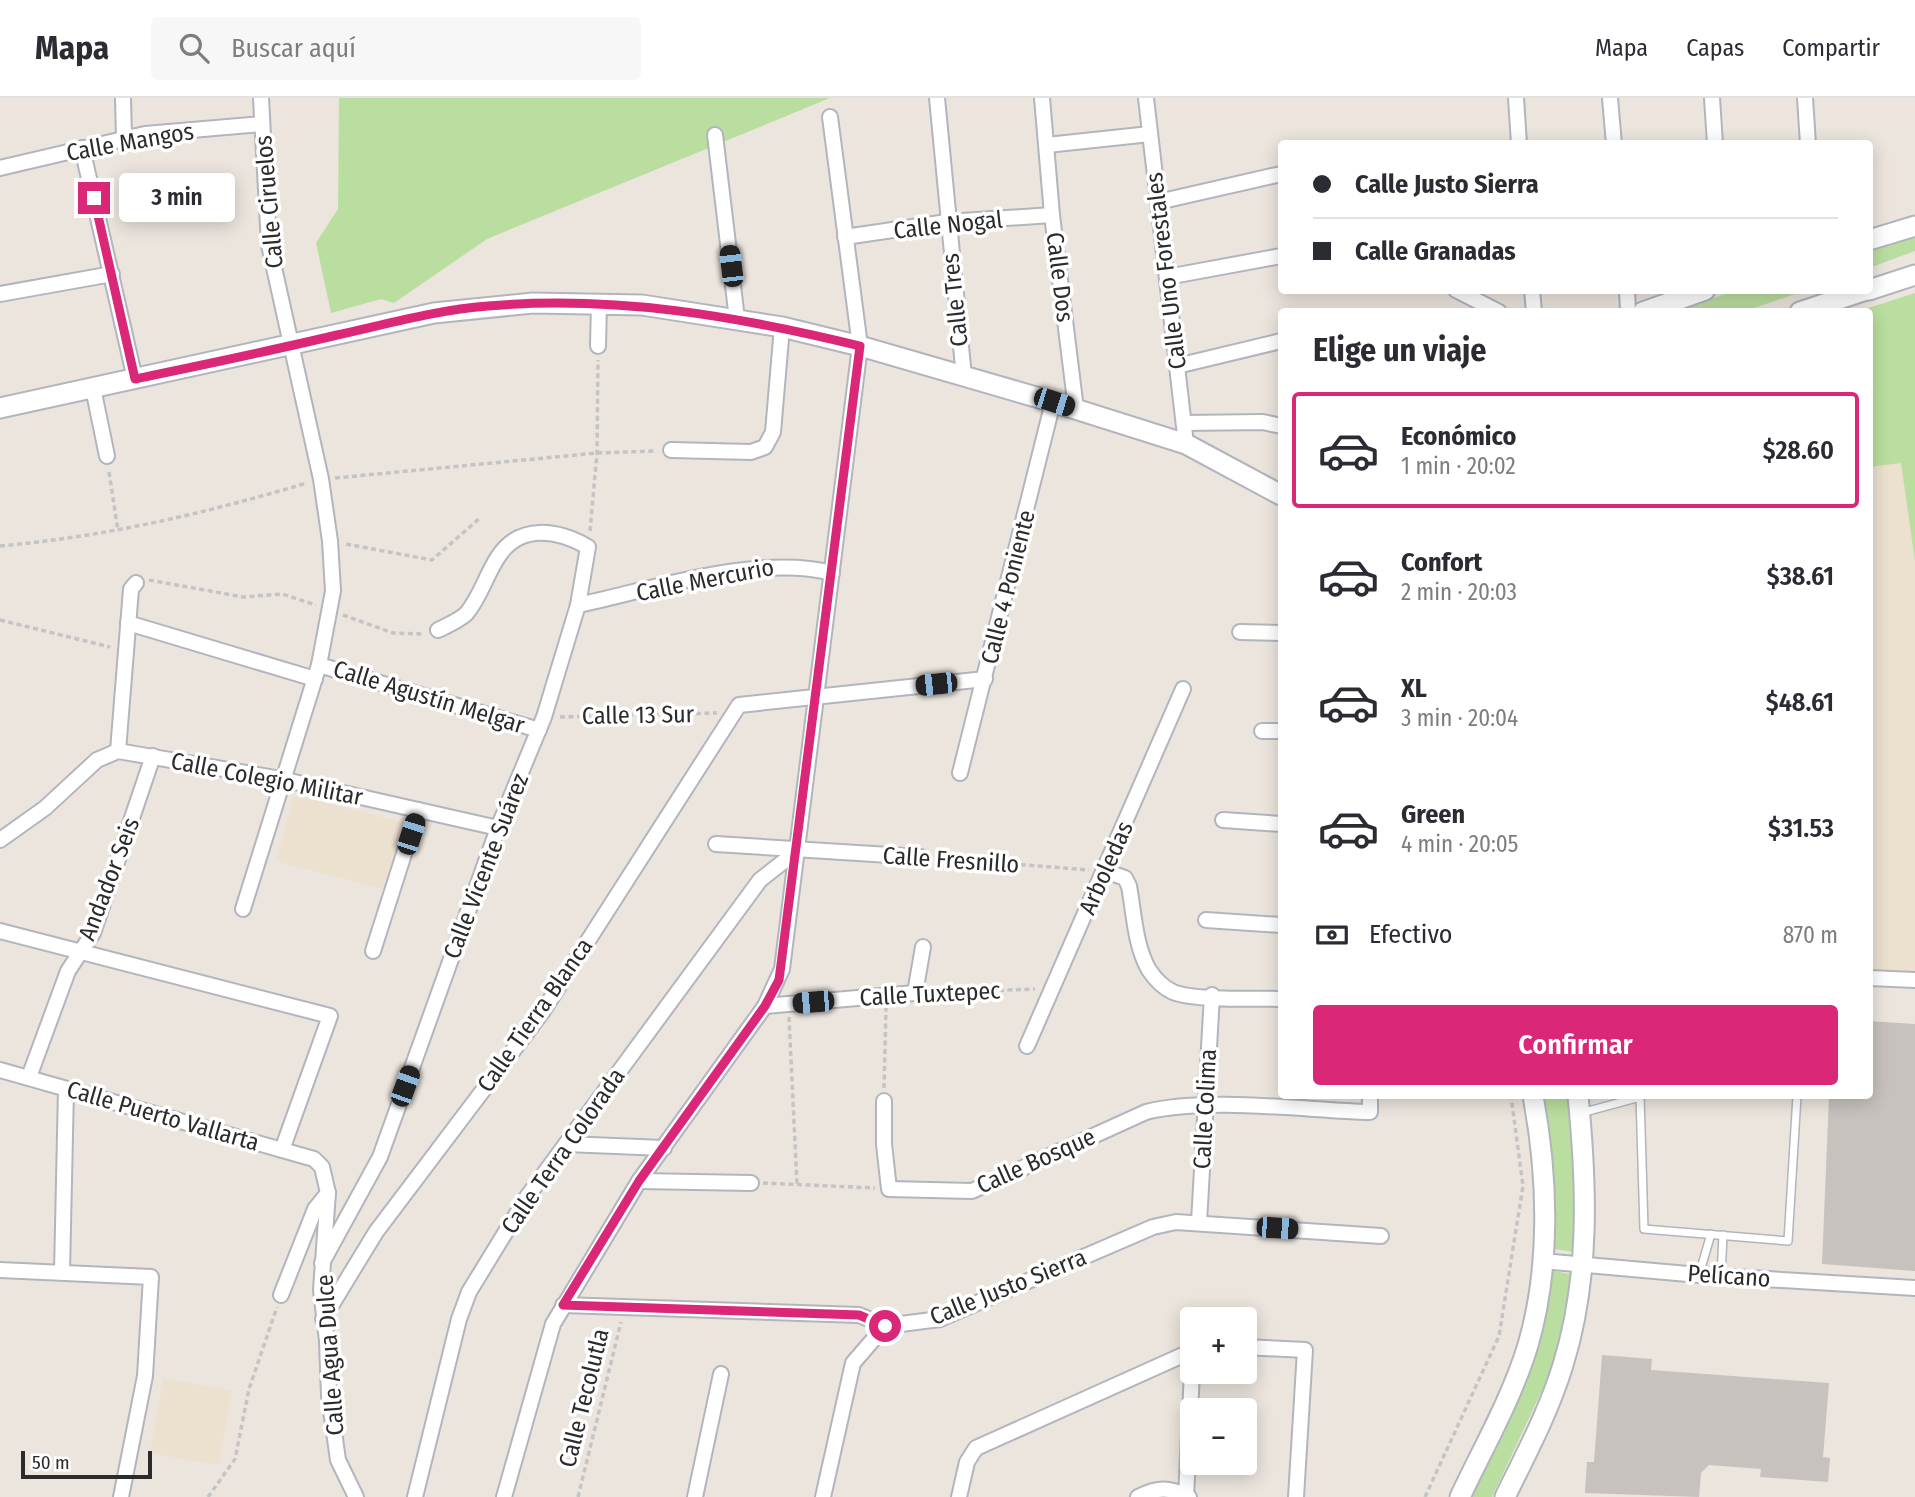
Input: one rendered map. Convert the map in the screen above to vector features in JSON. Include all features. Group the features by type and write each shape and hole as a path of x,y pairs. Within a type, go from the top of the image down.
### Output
{"main road":[{"path":"1873,239 1915,226"},
{"path":"1873,288 1915,275"},
{"path":"1654,308 1693,294"},
{"path":"1812,308 1856,294"},
{"path":"0,408 434,313 521,303 599,302 678,309 782,327 860,346 1054,402 1186,444 1278,493"},
{"path":"1460,1497 1512,1388 1528,1345 1542,1261 1545,1190 1533,1099"},
{"path":"1505,1497 1548,1407 1563,1366 1576,1315 1583,1266 1584,1189 1579,1104"}],"street":[{"path":"123,98 124,138"},
{"name":"Calle Ciruelos","path":"243,909 281,779 317,672 331,611 330,541 321,479 269,245 261,98"},
{"name":"Calle Tres","path":"936,98 964,377"},
{"name":"Calle Dos","path":"1042,98 1052,215 1076,409"},
{"name":"Calle Uno Forestales","path":"1146,98 1186,444"},
{"path":"1516,98 1519,140"},
{"path":"1610,98 1614,140"},
{"path":"1712,98 1715,140"},
{"path":"1805,98 1808,140"},
{"path":"504,1497 553,1324 563,1305 639,1181 765,1006 782,969 814,696 860,346 830,117"},
{"name":"Calle Mangos","path":"0,168 124,138 262,124"},
{"path":"1046,145 1150,134"},
{"path":"715,135 737,319"},
{"path":"82,148 135,379"},
{"path":"1158,201 1278,175"},
{"name":"Calle Nogal","path":"845,237 947,222 1052,215"},
{"path":"1167,277 1278,258"},
{"path":"0,294 112,274"},
{"path":"1464,294 1491,308"},
{"path":"598,346 599,302"},
{"path":"671,450 751,452 765,447 773,432 782,327"},
{"path":"1177,366 1278,342"},
{"path":"93,388 107,456"},
{"name":"Calle 4 Poniente","path":"960,773 972,715 985,679 1054,402"},
{"path":"1184,422 1263,422 1278,425"},
{"path":"438,630 466,613 499,555 520,538 542,531 570,537 589,547"},
{"name":"Calle Vicente Suárez","path":"323,1263 380,1157 498,828 541,724 578,605 589,547"},
{"name":"Calle Mercurio","path":"578,605 749,568 787,565 832,573"},
{"path":"0,840 46,808 97,760 118,751 131,589 136,583"},
{"name":"Calle Agustín Melgar","path":"128,622 317,672 541,724"},
{"path":"1240,632 1278,633"},
{"path":"735,709 814,696 985,679"},
{"name":"Arboledas","path":"1027,1046 1183,689"},
{"name":"Calle Tierra Blanca","path":"323,1319 376,1232 543,1011 735,709"},
{"path":"1262,731 1278,731"},
{"name":"Calle Colegio Militar","path":"118,751 281,779 498,828"},
{"name":"Andador Seis","path":"29,1077 68,971 93,933 153,756"},
{"path":"373,951 418,810"},
{"path":"1223,820 1278,824"},
{"path":"716,844 797,851"},
{"name":"Calle Fresnillo","path":"797,851 921,857"},
{"name":"Calle Terra Colorada","path":"415,1497 468,1292 527,1197 760,880 797,851"},
{"path":"1105,871 1125,878 1129,886 1140,948 1149,970 1161,984 1174,992 1278,999"},
{"path":"1206,920 1278,925"},
{"path":"0,931 330,1016 282,1150"},
{"path":"915,993 923,947"},
{"path":"1873,978 1915,980"},
{"name":"Calle Tuxtepec","path":"765,1006 915,993"},
{"name":"Calle Colima","path":"1199,1222 1212,995"},
{"name":"Calle Puerto Vallarta","path":"0,1070 314,1159 323,1167"},
{"path":"62,1272 66,1089"},
{"name":"Calle Bosque","path":"889,1189 972,1191 1146,1112 1170,1106 1370,1112 1370,1099"},
{"path":"884,1101 884,1144 889,1189"},
{"path":"566,1144 664,1148"},
{"name":"Calle Agua Dulce","path":"323,1167 328,1193 323,1263 323,1319 327,1340 329,1396 338,1460 356,1497"},
{"path":"639,1181 751,1183"},
{"path":"281,1295 315,1209 328,1193"},
{"name":"Calle Justo Sierra","path":"563,1305 859,1315 885,1326 940,1319 1153,1227 1176,1222 1381,1236"},
{"name":"Pelícano","path":"1542,1261 1699,1275 1915,1288"},
{"path":"0,1270 151,1276 145,1376 121,1497"},
{"path":"823,1497 853,1363 885,1326"},
{"path":"1257,1348 1305,1350 1296,1497"},
{"path":"959,1497 967,1462 976,1448 1180,1357"},
{"path":"695,1497 721,1374"},
{"path":"1138,1497 1156,1488 1171,1489 1187,1496 1192,1384"}],"lane":[{"path":"1579,1104 1617,1099"},
{"path":"1640,1099 1644,1228 1788,1241 1797,1099"},
{"path":"1699,1275 1711,1234"},
{"path":"1721,1276 1723,1235"}],"path":[{"path":"589,547 597,453 598,346"},
{"path":"107,456 118,531"},
{"path":"330,541 432,560 481,517"},
{"path":"136,583 146,579 243,597 282,594 408,636 438,630"},
{"path":"0,620 127,651"},
{"name":"Calle 13 Sur","path":"541,724 735,709"},
{"name":"Calle Fresnillo","path":"921,857 1105,871"},
{"name":"Calle Tuxtepec","path":"915,993 1053,988"},
{"path":"884,1101 886,996"},
{"path":"789,1004 797,1185"},
{"path":"1425,1497 1499,1336 1523,1186 1511,1099"},
{"path":"751,1183 889,1189"},
{"path":"208,1497 234,1459 249,1389 281,1295"},
{"name":"Calle Tecolutla","path":"578,1497 624,1308"}],"shaded area":[{"path":"1915,293 1915,973 1873,971 1872,308"},
{"path":"294,795 405,823 383,889 276,861"},
{"path":"163,1378 232,1391 219,1465 150,1453"}],"green space":[{"path":"339,98 830,98 487,239 394,303 381,299 331,313 316,243 338,209"},
{"path":"1915,233 1915,251 1873,267 1873,246"},
{"path":"1915,293 1915,561 1901,463 1873,466 1873,308 1868,308"},
{"path":"1726,294 1795,294 1754,308 1682,308"},
{"path":"1540,1099 1572,1099 1580,1173 1574,1252 1548,1248"},
{"path":"1549,1270 1579,1276 1553,1367 1492,1497 1467,1497"}],"building":[{"path":"1873,1021 1915,1024 1915,1271 1822,1264 1829,1099 1873,1099"},
{"path":"1602,1355 1652,1359 1651,1370 1829,1383 1823,1457 1830,1458 1828,1482 1760,1477 1761,1469 1709,1465 1701,1473 1699,1497 1585,1493 1587,1462 1594,1462"}],"route":[{"path":"94,198 135,379 434,313 533,303 599,302 678,309 782,327 860,346 779,980 765,1006 639,1181 563,1305 859,1315 885,1326"}]}
